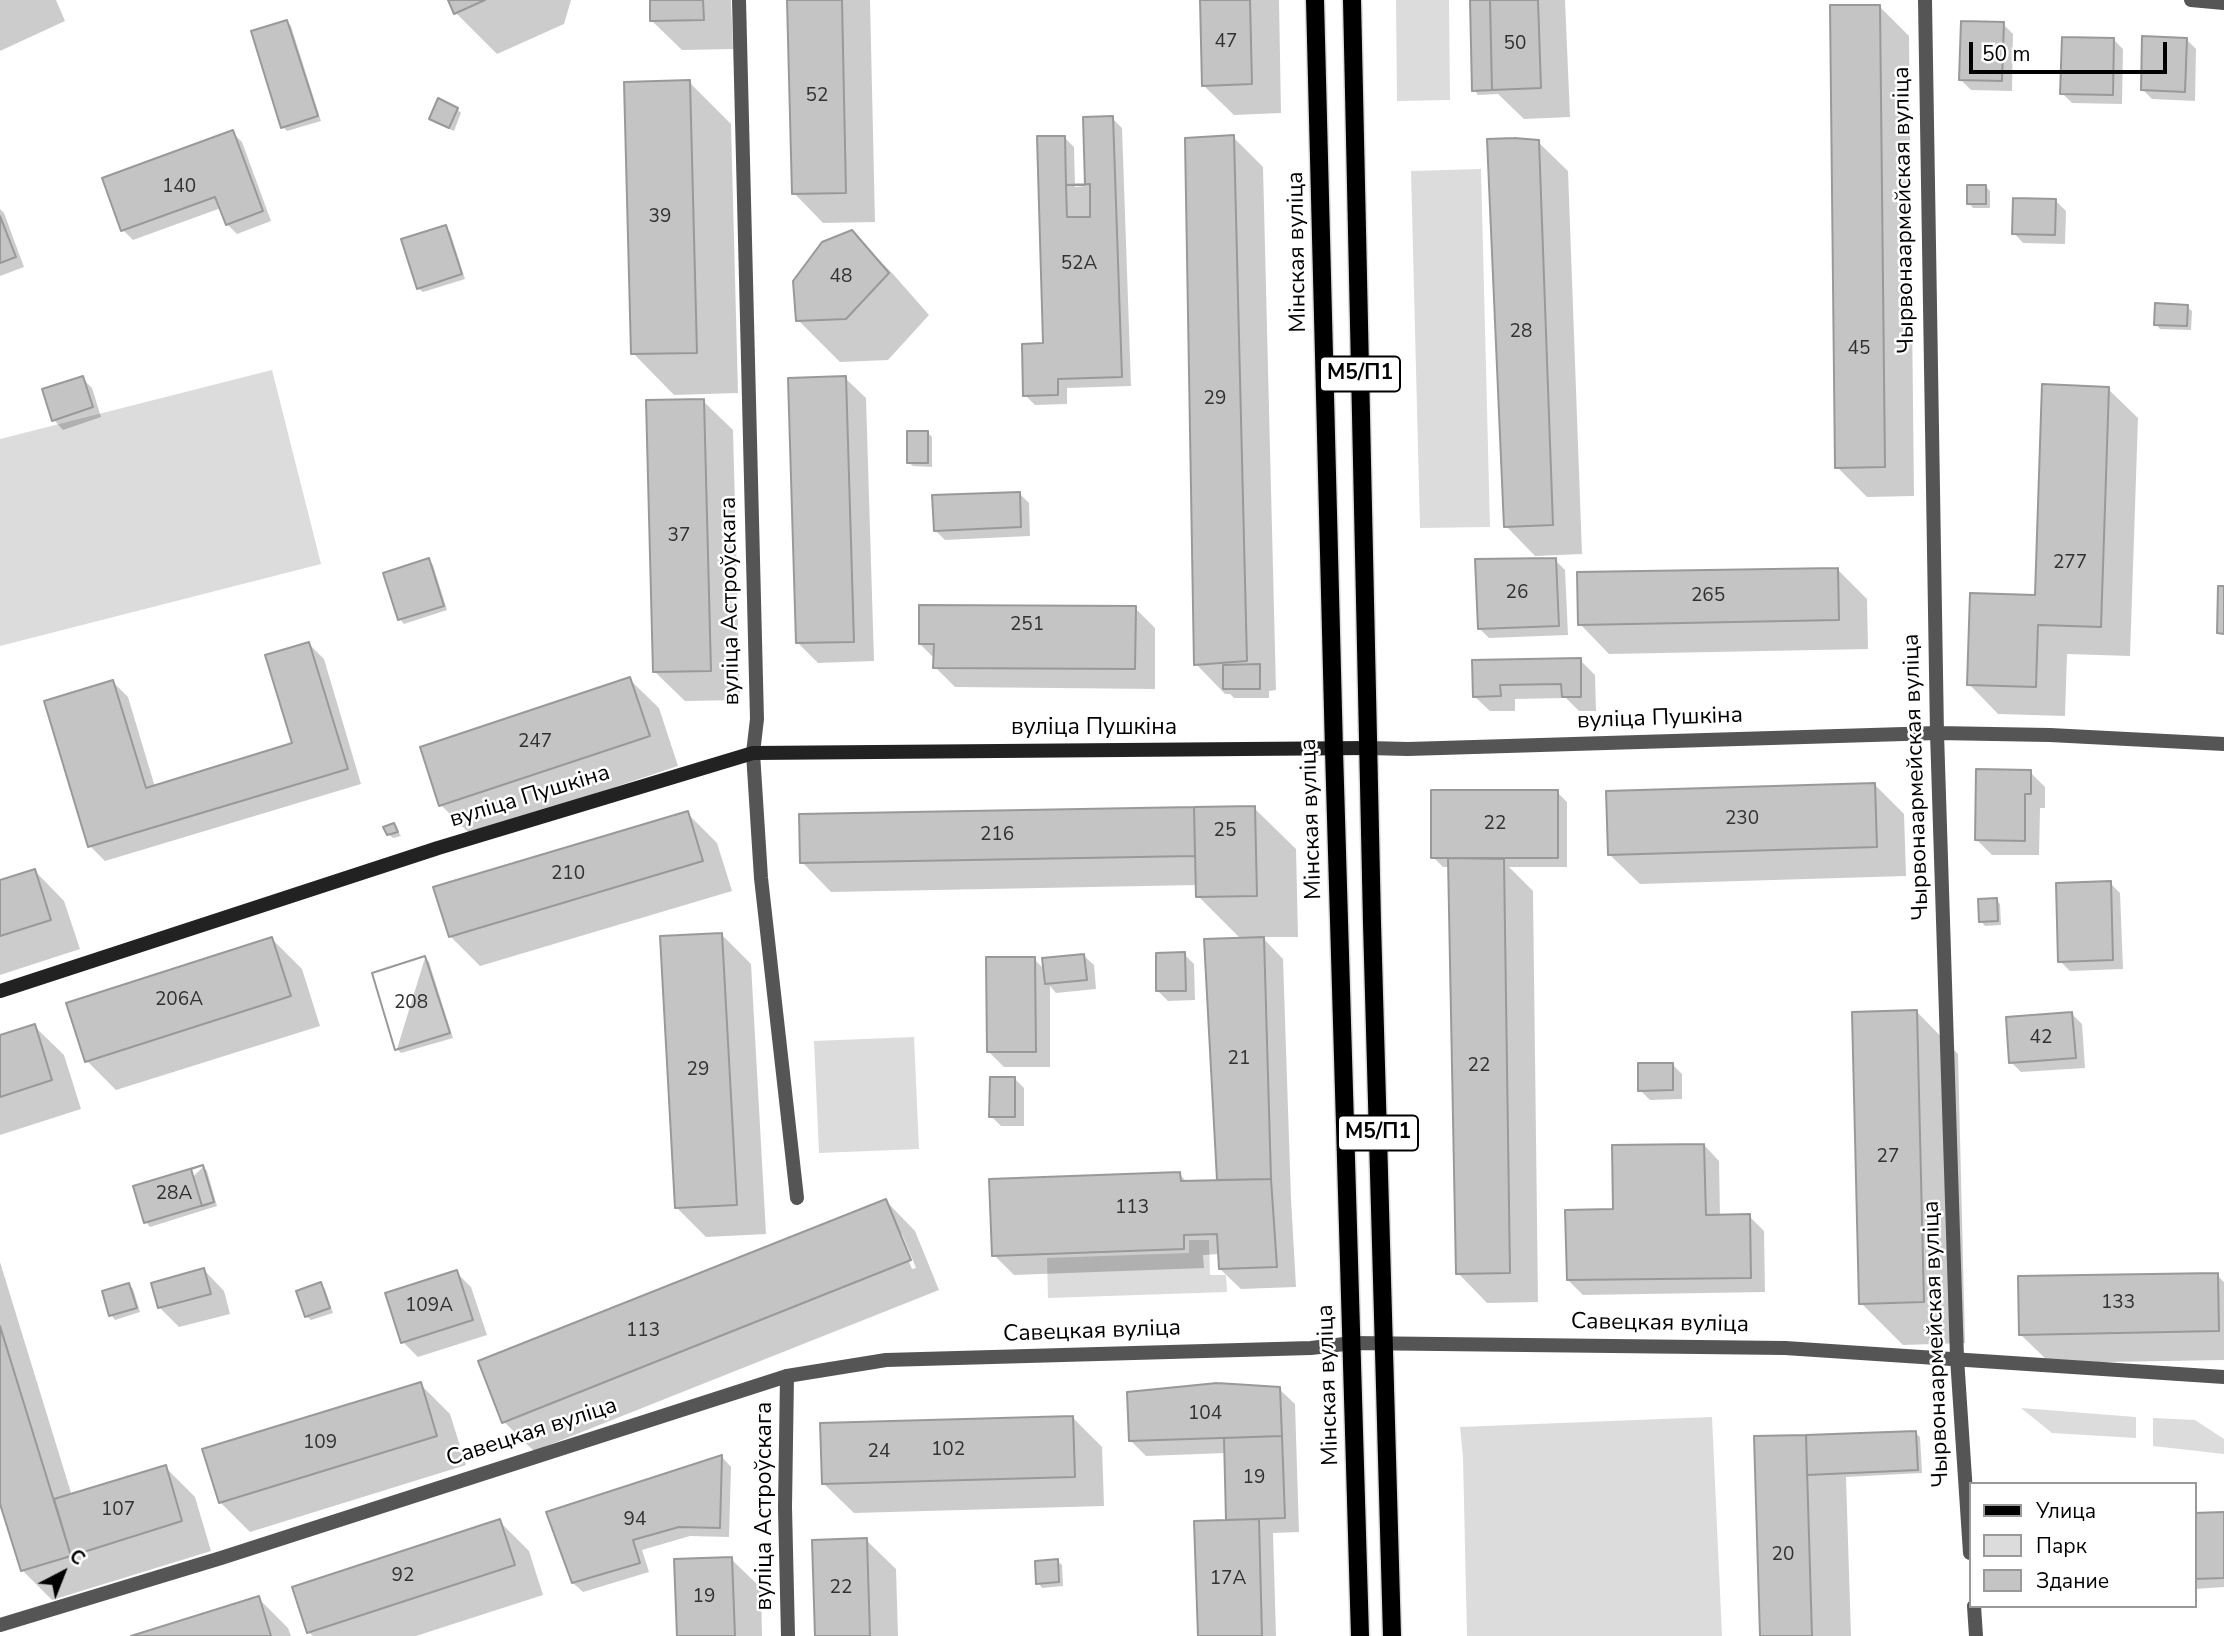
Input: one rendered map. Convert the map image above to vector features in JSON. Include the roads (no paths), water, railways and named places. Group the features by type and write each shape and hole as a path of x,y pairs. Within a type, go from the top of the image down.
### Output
{"main road":[{"name":"Мінская вуліца","path":"1315,0 1360,1636"},
{"name":"М5/П1","path":"1352,0 1368,748 1392,1636"},
{"name":"вуліца Пушкіна","path":"0,991 438,848 753,753 1368,748"}],"street":[{"name":"вуліца Астроўскага","path":"739,0 757,719 753,753 761,878 797,1198"},
{"name":"Чырвонаармейская вуліца","path":"1925,0 1937,733 1957,1358 1968,1523"},
{"path":"2191,0 2224,3"},
{"name":"вуліца Пушкіна","path":"1368,748 1569,745 1937,733 2050,735 2224,744"},
{"name":"Савецкая вуліца","path":"0,1625 221,1558 788,1376 886,1360 1297,1349 1353,1343 1785,1348 2224,1377"},
{"name":"вуліца Астроўскага","path":"788,1376 785,1507 788,1636"},
{"path":"1974,1608 1976,1636"}]}
